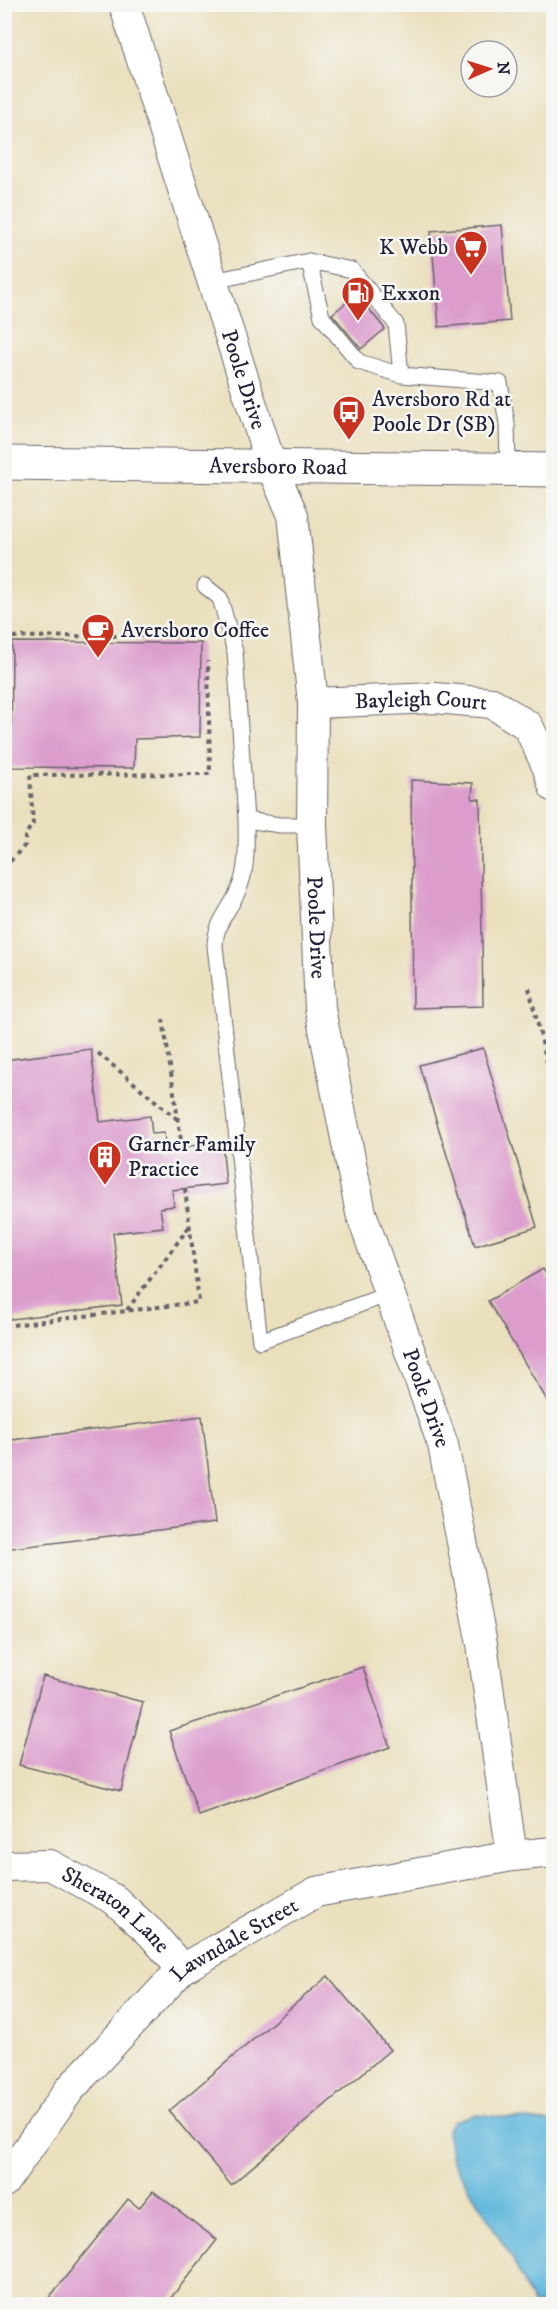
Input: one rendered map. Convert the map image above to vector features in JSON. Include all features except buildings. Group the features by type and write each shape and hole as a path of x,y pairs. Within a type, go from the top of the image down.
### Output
{"street":[{"name":"Poole Drive","path":"124,4 272,468 293,514 313,703 312,825 320,1009 361,1213 443,1445 482,1644 512,1856"},
{"name":"Aversboro Road","path":"4,463 554,470"},
{"name":"Bayleigh Court","path":"313,703 435,698 492,703 528,726 554,787"},
{"name":"Lawndale Street","path":"4,2182 70,2089 182,1969 316,1892 512,1856 554,1852"},
{"name":"Sheraton Lane","path":"4,1866 50,1865 116,1900 152,1934 182,1969"}],"lane":[{"path":"309,261 322,316 359,362 400,375 500,382 507,423 508,469"},
{"path":"213,281 309,261 352,270 396,324 400,375"},
{"path":"205,586 220,598 235,651 246,820 246,860 241,885 215,929 215,946 260,1341 389,1294"},
{"path":"246,820 280,825 312,825"}],"path":[{"path":"4,637 208,635"},
{"path":"4,868 25,845 25,835 33,824 30,775 210,774 208,658"},
{"path":"529,988 554,1092"},
{"path":"163,1019 182,1147"},
{"path":"98,1053 178,1120"},
{"path":"4,1326 199,1302 185,1189"},
{"path":"126,1311 190,1227"}],"water":[{"path":"477,2114 553,2123 553,2304 533,2304 512,2258 452,2160 447,2131 453,2121"}],"place":[{"name":"K Webb","path":"471,276"},
{"name":"Exxon","path":"358,322"},
{"name":"Aversboro Rd at Poole Dr (SB)","path":"349,441"},
{"name":"Aversboro Coffee","path":"98,659"},
{"name":"Garner Family Practice","path":"105,1186"}]}
